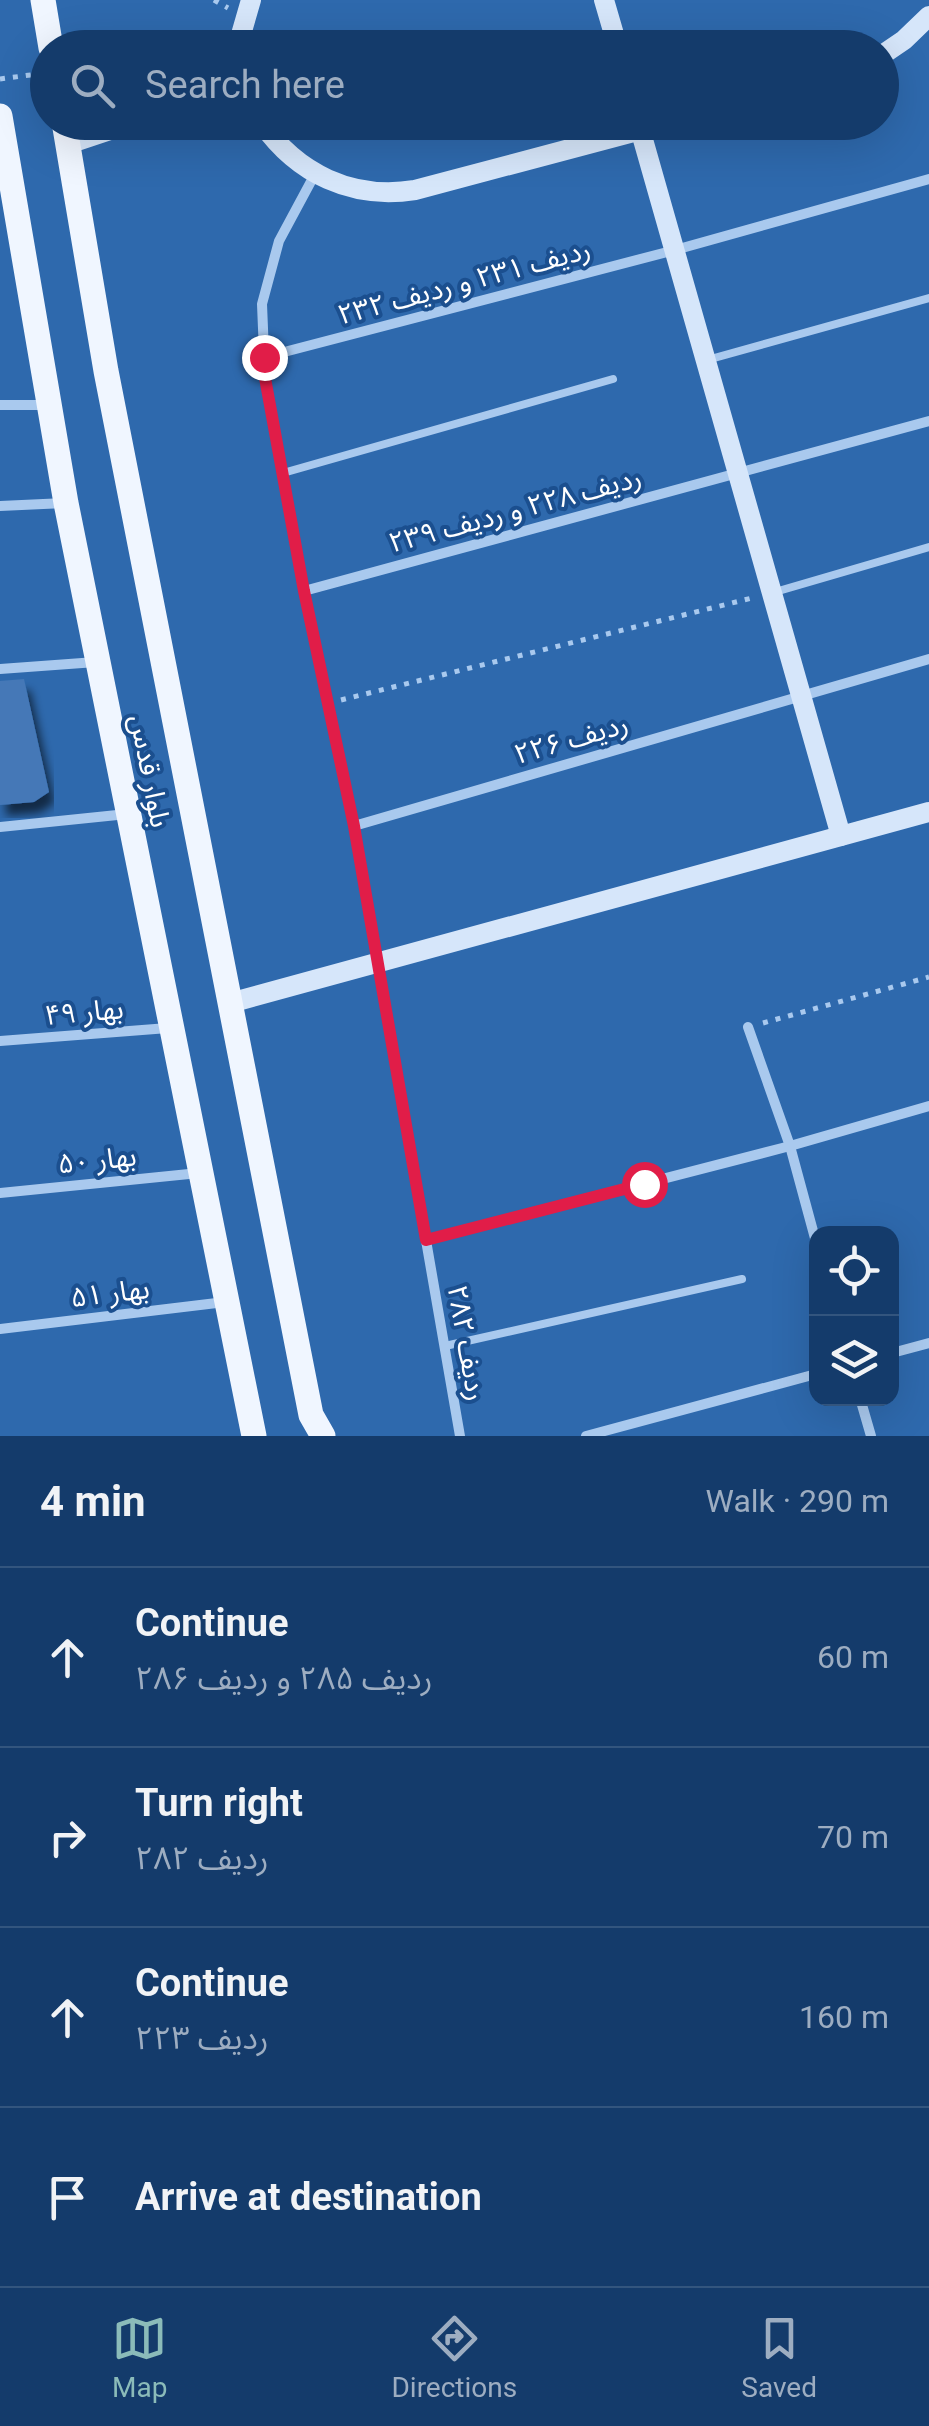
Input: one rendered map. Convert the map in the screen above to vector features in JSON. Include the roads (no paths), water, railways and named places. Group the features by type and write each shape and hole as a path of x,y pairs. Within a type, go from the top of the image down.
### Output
{"main road":[{"path":"43,0 48,30"},
{"name":"بلوار قدس","path":"0,116 9,229 48,405 254,1436"},
{"name":"بلوار قدس","path":"67,140 106,371 310,1415 323,1436"}],"street":[{"path":"242,30 251,0"},
{"path":"604,0 613,30"},
{"path":"899,43 929,16"},
{"path":"274,140 314,174 351,188 388,194 594,140"},
{"path":"644,140 841,836"},
{"name":"ردیف ۲۸۲","path":"314,174 279,241 262,304 265,378 304,591 354,826 460,1436"},
{"name":"ردیف ۲۳۱ و ردیف ۲۳۲","path":"264,357 929,180"},
{"path":"0,405 48,405"},
{"name":"ردیف ۲۲۸ و ردیف ۲۳۹","path":"304,591 929,421"},
{"path":"0,506 66,503"},
{"name":"ردیف ۲۲۶","path":"354,826 929,659"},
{"path":"0,669 97,662"},
{"path":"230,1003 929,812"},
{"path":"0,828 128,814"},
{"path":"748,1027 790,1146 812,1226"},
{"name":"بهار ۴۹","path":"0,1041 171,1028"},
{"path":"426,1240 929,1106"},
{"name":"بهار ۵۰","path":"0,1193 200,1172"},
{"name":"بهار ۵۱","path":"0,1329 226,1302"},
{"path":"899,1352 929,1343"},
{"path":"586,1436 809,1376"},
{"path":"862,1406 871,1436"}],"lane":[{"path":"706,360 929,298"},
{"path":"282,473 613,380"},
{"path":"772,593 929,547"},
{"path":"444,1346 742,1279"}]}
